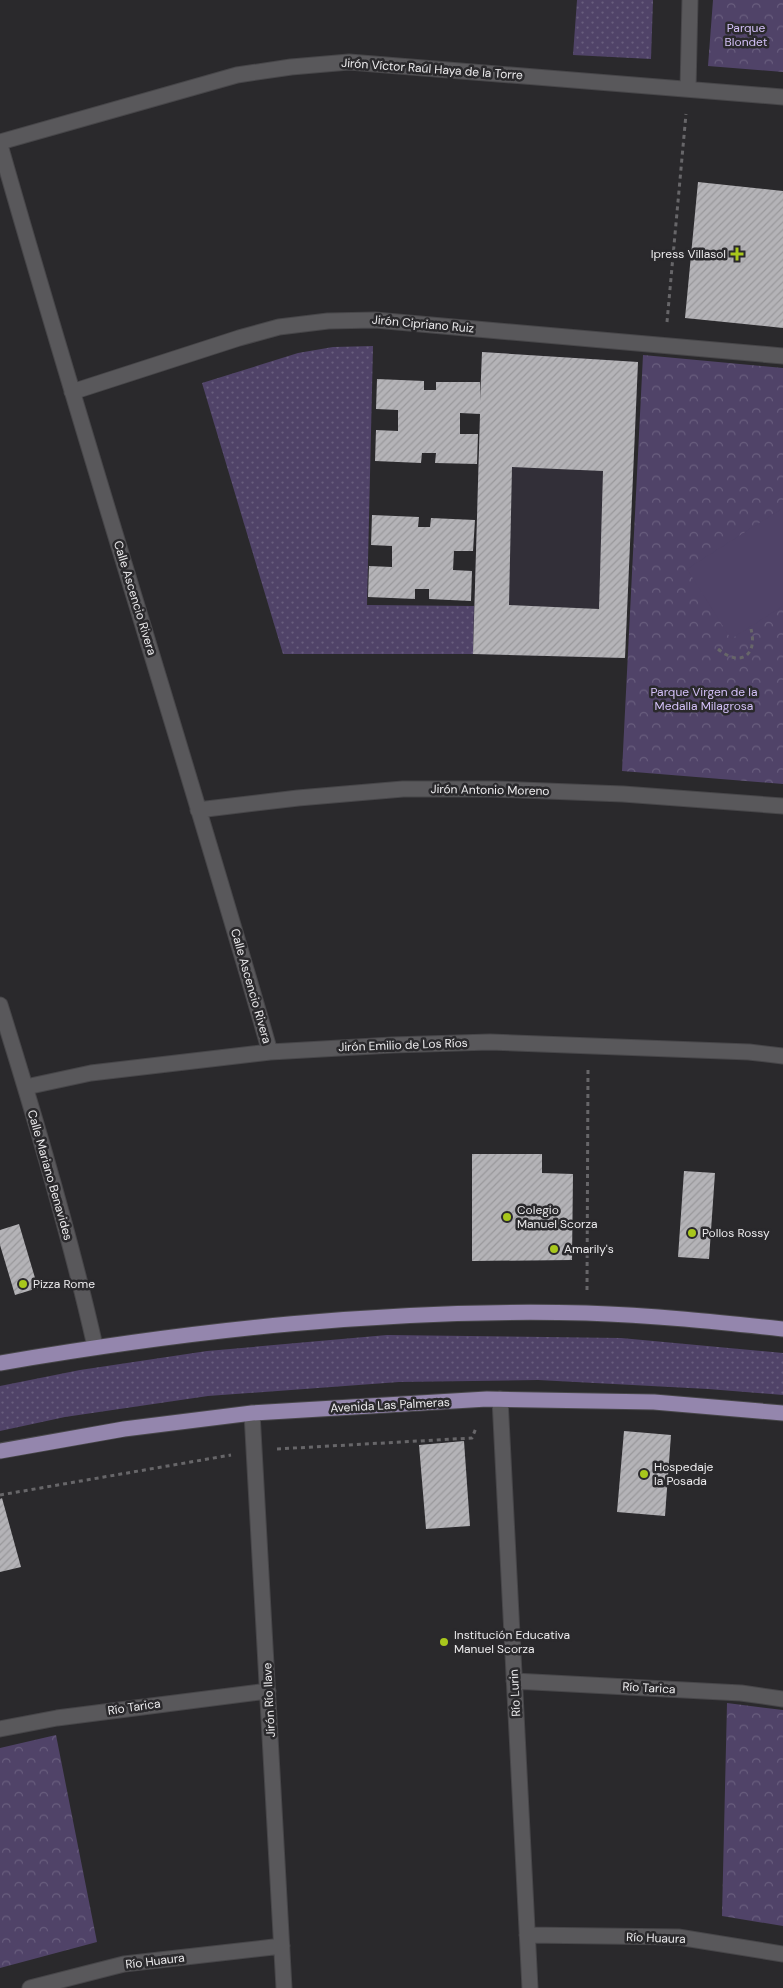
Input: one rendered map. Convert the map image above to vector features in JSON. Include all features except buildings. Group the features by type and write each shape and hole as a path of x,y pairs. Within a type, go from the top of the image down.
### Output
{"main road":[{"path":"0,1363 96,1346 357,1317 486,1312 588,1313 783,1329"},
{"name":"Avenida Las Palmeras","path":"0,1452 124,1429 252,1412 500,1399 654,1402 783,1413"}],"street":[{"path":"688,89 690,0"},
{"name":"Jirón Víctor Raúl Haya de la Torre","path":"0,143 237,75 291,67 349,62 783,96"},
{"name":"Calle Ascencio Rivera","path":"0,143 72,392 270,1052"},
{"name":"Jirón Cipriano Ruiz","path":"72,392 279,327 328,321 375,320 783,356"},
{"name":"Jirón Antonio Moreno","path":"198,810 298,798 403,789 494,789 623,794 783,806"},
{"name":"Calle Mariano Benavides","path":"0,1005 26,1087 96,1346"},
{"name":"Jirón Emilio de Los Ríos","path":"26,1087 91,1073 270,1052 392,1045 490,1042 749,1052 783,1056"},
{"name":"Río Lurin","path":"500,1399 530,1988"},
{"name":"Jirón Río Ilave","path":"252,1412 284,1988"},
{"name":"Río Tarica","path":"514,1680 741,1693 783,1699"},
{"name":"Río Tarica","path":"0,1729 57,1718 268,1691"},
{"name":"Río Huaura","path":"527,1935 678,1937 783,1954"},
{"name":"Río Huaura","path":"30,1988 124,1964 282,1946"}],"path":[{"path":"666,345 688,89"},
{"path":"718,649 734,660 742,658 751,652 754,644 751,629"},
{"path":"588,1045 588,1313"}],"shaded area":[{"path":"482,352 638,362 625,658 473,654"}],"green space":[{"path":"577,0 653,0 651,59 573,55"},
{"name":"Parque Blondet","path":"713,0 783,0 783,72 708,66"},
{"path":"373,346 367,605 474,606 473,654 283,654 202,383 298,353 333,347"},
{"name":"Parque Virgen de la Medalla Milagrosa","path":"643,355 783,368 783,784 622,771"},
{"path":"783,508 783,606 731,639 687,569"},
{"path":"387,1335 621,1338 783,1353 783,1395 538,1380 399,1382 208,1396 65,1417 0,1431 0,1386 80,1370 207,1351"},
{"path":"727,1703 783,1710 783,1926 722,1916"},
{"path":"56,1735 97,1942 0,1968 0,1748"}],"place":[{"name":"Ipress Villasol","path":"737,254"},
{"name":"Colegio Manuel Scorza","path":"507,1217"},
{"name":"Pollos Rossy","path":"692,1233"},
{"name":"Amarily's","path":"554,1249"},
{"name":"Pizza Rome","path":"23,1284"},
{"name":"Hospedaje la Posada","path":"644,1474"},
{"name":"Institución Educativa Manuel Scorza","path":"444,1642"}]}
